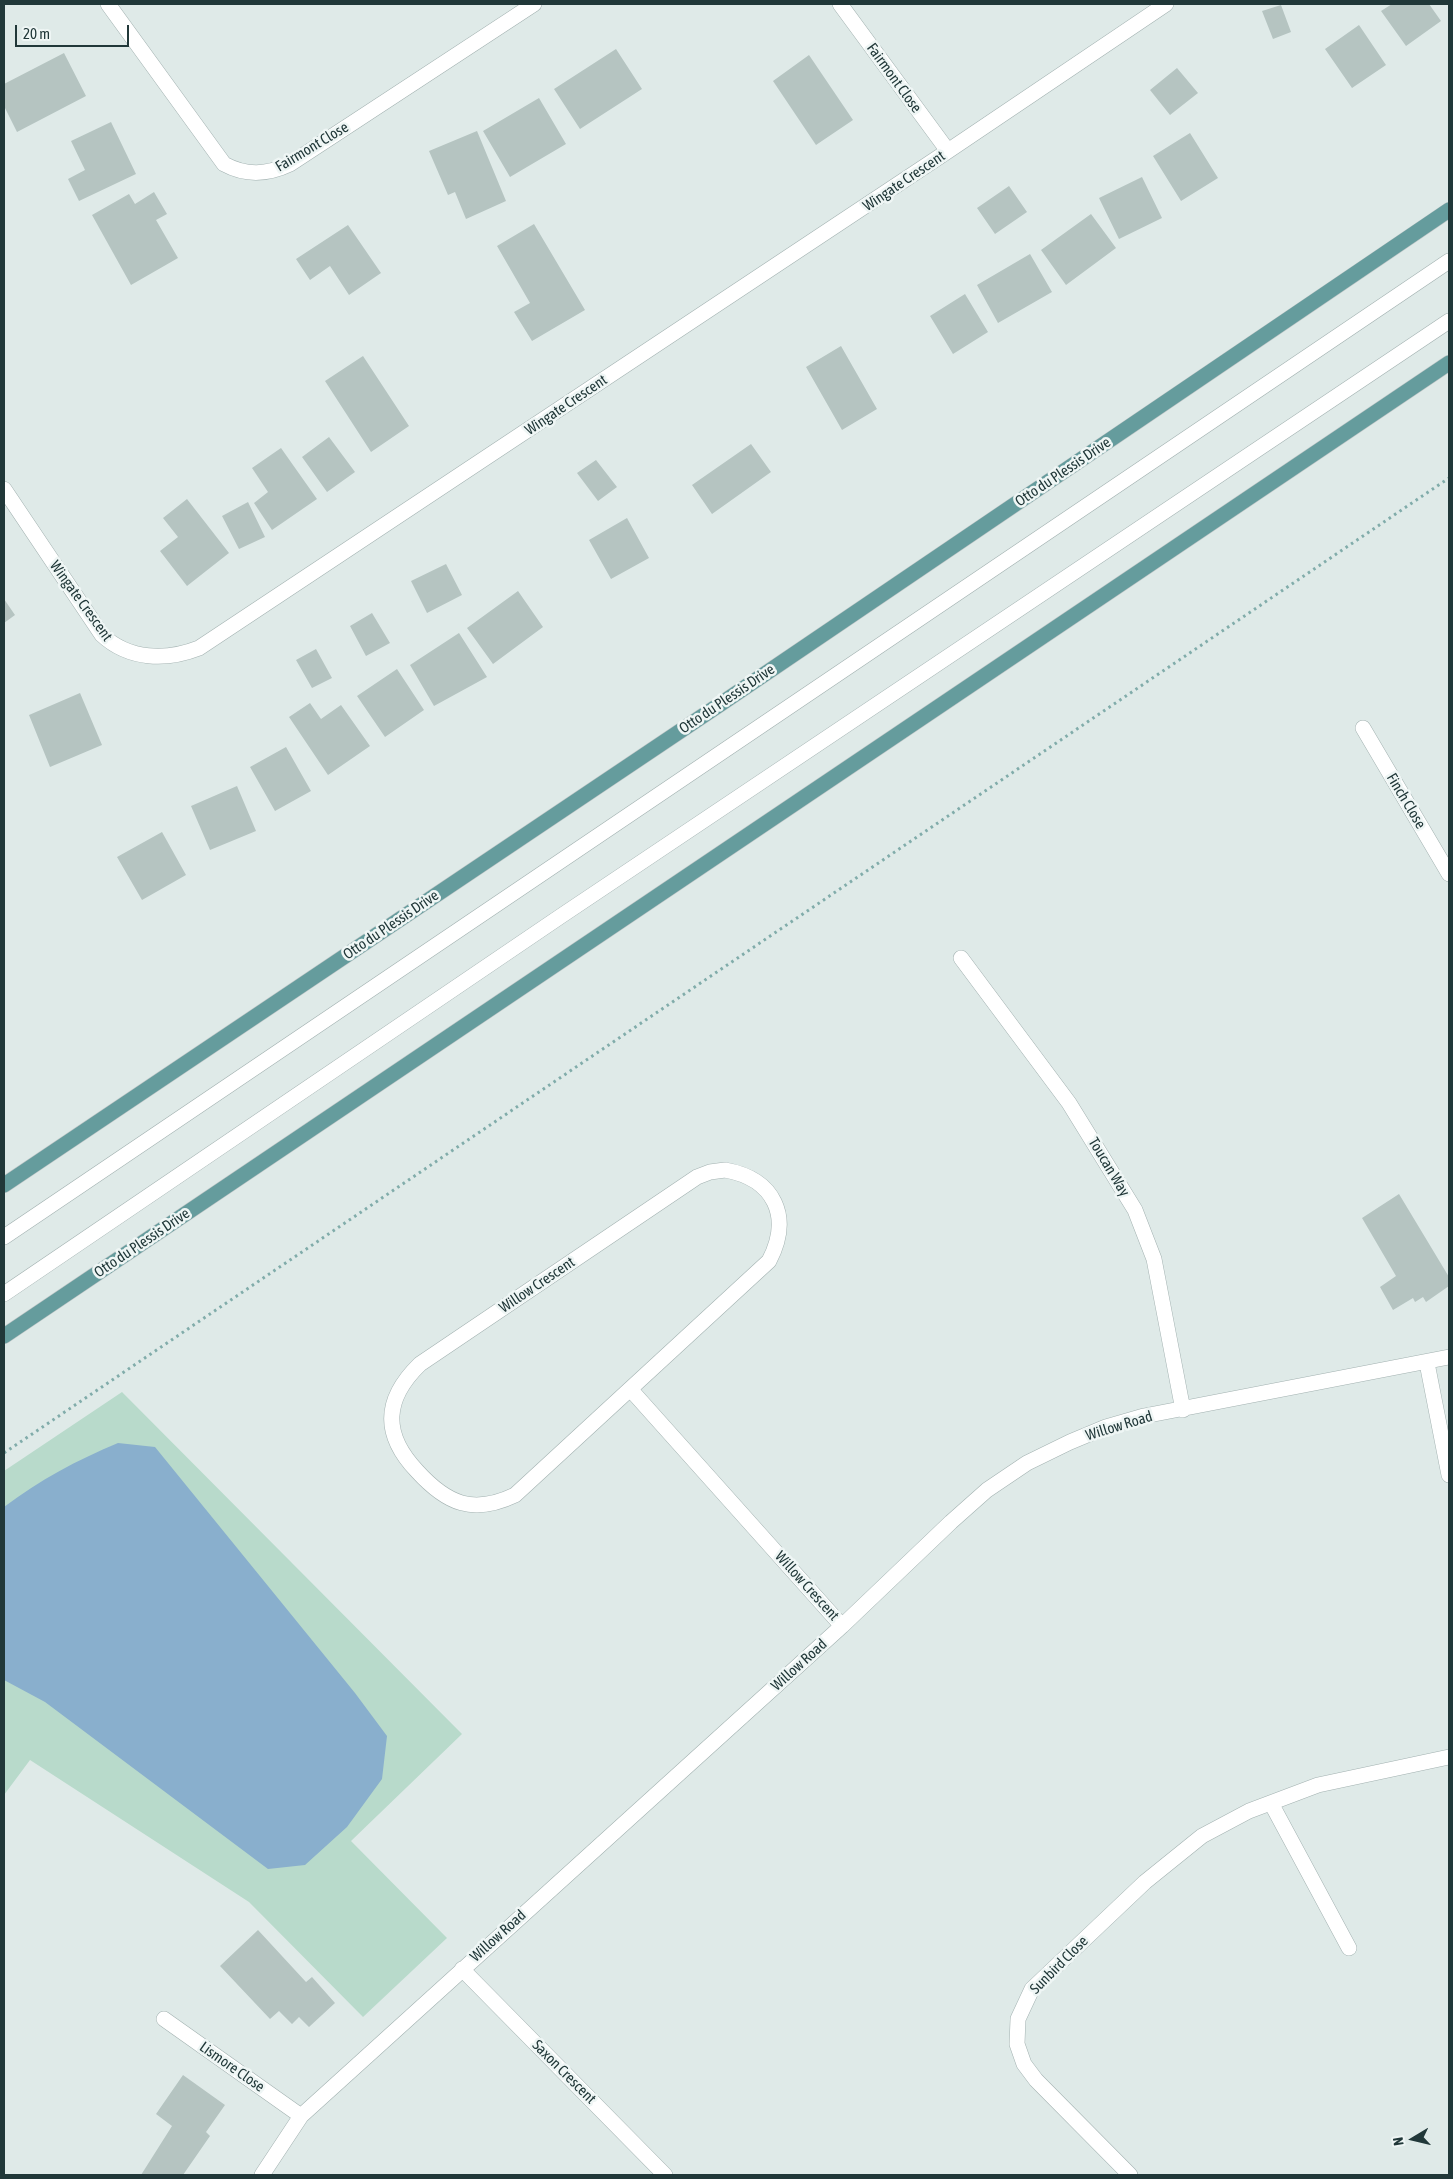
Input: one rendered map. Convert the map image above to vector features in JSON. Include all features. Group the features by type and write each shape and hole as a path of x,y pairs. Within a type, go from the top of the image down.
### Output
{"main road":[{"name":"Otto du Plessis Drive","path":"4,1185 725,701 1449,210"},
{"name":"Otto du Plessis Drive","path":"4,1336 1449,362"}],"street":[{"name":"Fairmont Close","path":"108,4 224,164 234,170 259,173 273,172 290,164 534,4"},
{"name":"Fairmont Close","path":"840,4 948,151"},
{"name":"Wingate Crescent","path":"4,489 102,635 113,645 136,654 163,657 181,655 199,648 948,151 1166,4"},
{"path":"4,1237 1449,261"},
{"path":"4,1294 562,916 1449,321"},
{"name":"Finch Close","path":"1363,728 1449,874"},
{"name":"Toucan Way","path":"960,958 1069,1103 1134,1210 1154,1259 1183,1410"},
{"name":"Willow Crescent","path":"725,1170 752,1178 763,1187 773,1200 779,1215 780,1231 776,1247 769,1261 631,1390 522,1490 500,1502 484,1505 468,1504 449,1499 433,1489 403,1456 396,1442 392,1426 392,1411 397,1392 407,1377 420,1364 697,1177 710,1172 725,1170"},
{"name":"Willow Road","path":"262,2175 301,2116 842,1626 951,1522 988,1490 1027,1463 1106,1427 1144,1416 1449,1358"},
{"path":"1427,1363 1449,1475"},
{"name":"Willow Crescent","path":"631,1390 842,1626"},
{"name":"Sunbird Close","path":"1130,2175 1036,2080 1024,2064 1017,2044 1018,2019 1032,1989 1145,1882 1202,1836 1249,1811 1318,1785 1449,1757"},
{"path":"1270,1803 1349,1948"},
{"name":"Saxon Crescent","path":"462,1969 665,2175"},
{"name":"Lismore Close","path":"164,2019 301,2116"}],"path":[{"path":"4,1453 1449,478"}],"green space":[{"path":"122,1392 462,1734 351,1841 447,1938 363,2017 249,1902 30,1760 4,1795 4,1471"}],"water":[{"path":"118,1443 155,1447 355,1693 387,1736 382,1779 347,1827 305,1865 268,1869 45,1702 4,1680 4,1507 59,1471"}],"building":[{"path":"1392,4 1429,4 1441,21 1406,46 1381,11"},
{"path":"1281,5 1291,32 1273,39 1262,11"},
{"path":"1359,25 1386,65 1352,88 1325,49"},
{"path":"616,49 642,89 580,129 554,89"},
{"path":"64,53 86,96 17,132 4,106 4,84"},
{"path":"809,55 853,120 816,145 773,81"},
{"path":"1177,68 1198,93 1170,115 1150,90"},
{"path":"539,98 566,144 510,177 483,131"},
{"path":"111,122 136,174 79,201 68,179 85,170 71,141"},
{"path":"477,131 506,201 466,219 455,192 448,195 429,151"},
{"path":"1190,133 1218,178 1181,201 1153,156"},
{"path":"1142,177 1162,218 1119,239 1099,198"},
{"path":"1009,186 1027,212 995,234 977,208"},
{"path":"154,192 167,214 156,220 178,258 131,285 92,215 129,194 135,204"},
{"path":"1091,214 1116,248 1066,285 1041,250"},
{"path":"534,224 585,310 532,341 514,312 530,303 497,246"},
{"path":"348,225 381,273 349,295 330,266 310,280 296,259"},
{"path":"1030,254 1052,292 998,323 977,285"},
{"path":"965,294 988,332 953,354 930,316"},
{"path":"841,346 877,409 842,430 806,367"},
{"path":"363,356 409,426 371,452 325,381"},
{"path":"329,437 355,472 327,492 302,457"},
{"path":"751,444 771,472 712,514 692,485"},
{"path":"281,448 317,499 272,530 254,503 268,492 252,468"},
{"path":"596,460 617,487 598,501 577,473"},
{"path":"187,499 229,553 187,586 160,551 178,537 163,518"},
{"path":"248,502 265,537 239,549 222,516"},
{"path":"627,518 649,558 611,579 589,540"},
{"path":"446,564 462,595 427,613 411,581"},
{"path":"518,591 543,627 493,664 467,628"},
{"path":"4,599 15,615 4,623"},
{"path":"372,613 390,643 366,656 350,626"},
{"path":"459,633 487,677 434,706 410,665"},
{"path":"316,649 332,678 312,688 296,660"},
{"path":"397,669 424,710 385,737 357,696"},
{"path":"80,693 102,745 50,767 29,715"},
{"path":"310,703 321,719 341,705 370,746 328,775 289,717"},
{"path":"286,747 311,791 275,811 250,767"},
{"path":"237,786 256,831 210,850 191,806"},
{"path":"162,832 186,875 142,900 117,857"},
{"path":"1399,1194 1449,1277 1449,1286 1426,1302 1423,1297 1415,1302 1413,1298 1393,1310 1380,1287 1396,1276 1362,1218"},
{"path":"258,1930 306,1982 312,1977 335,2003 309,2027 299,2017 292,2024 279,2011 270,2019 220,1966"},
{"path":"183,2075 225,2105 206,2132 210,2136 183,2175 141,2175 172,2126 156,2114"}]}
